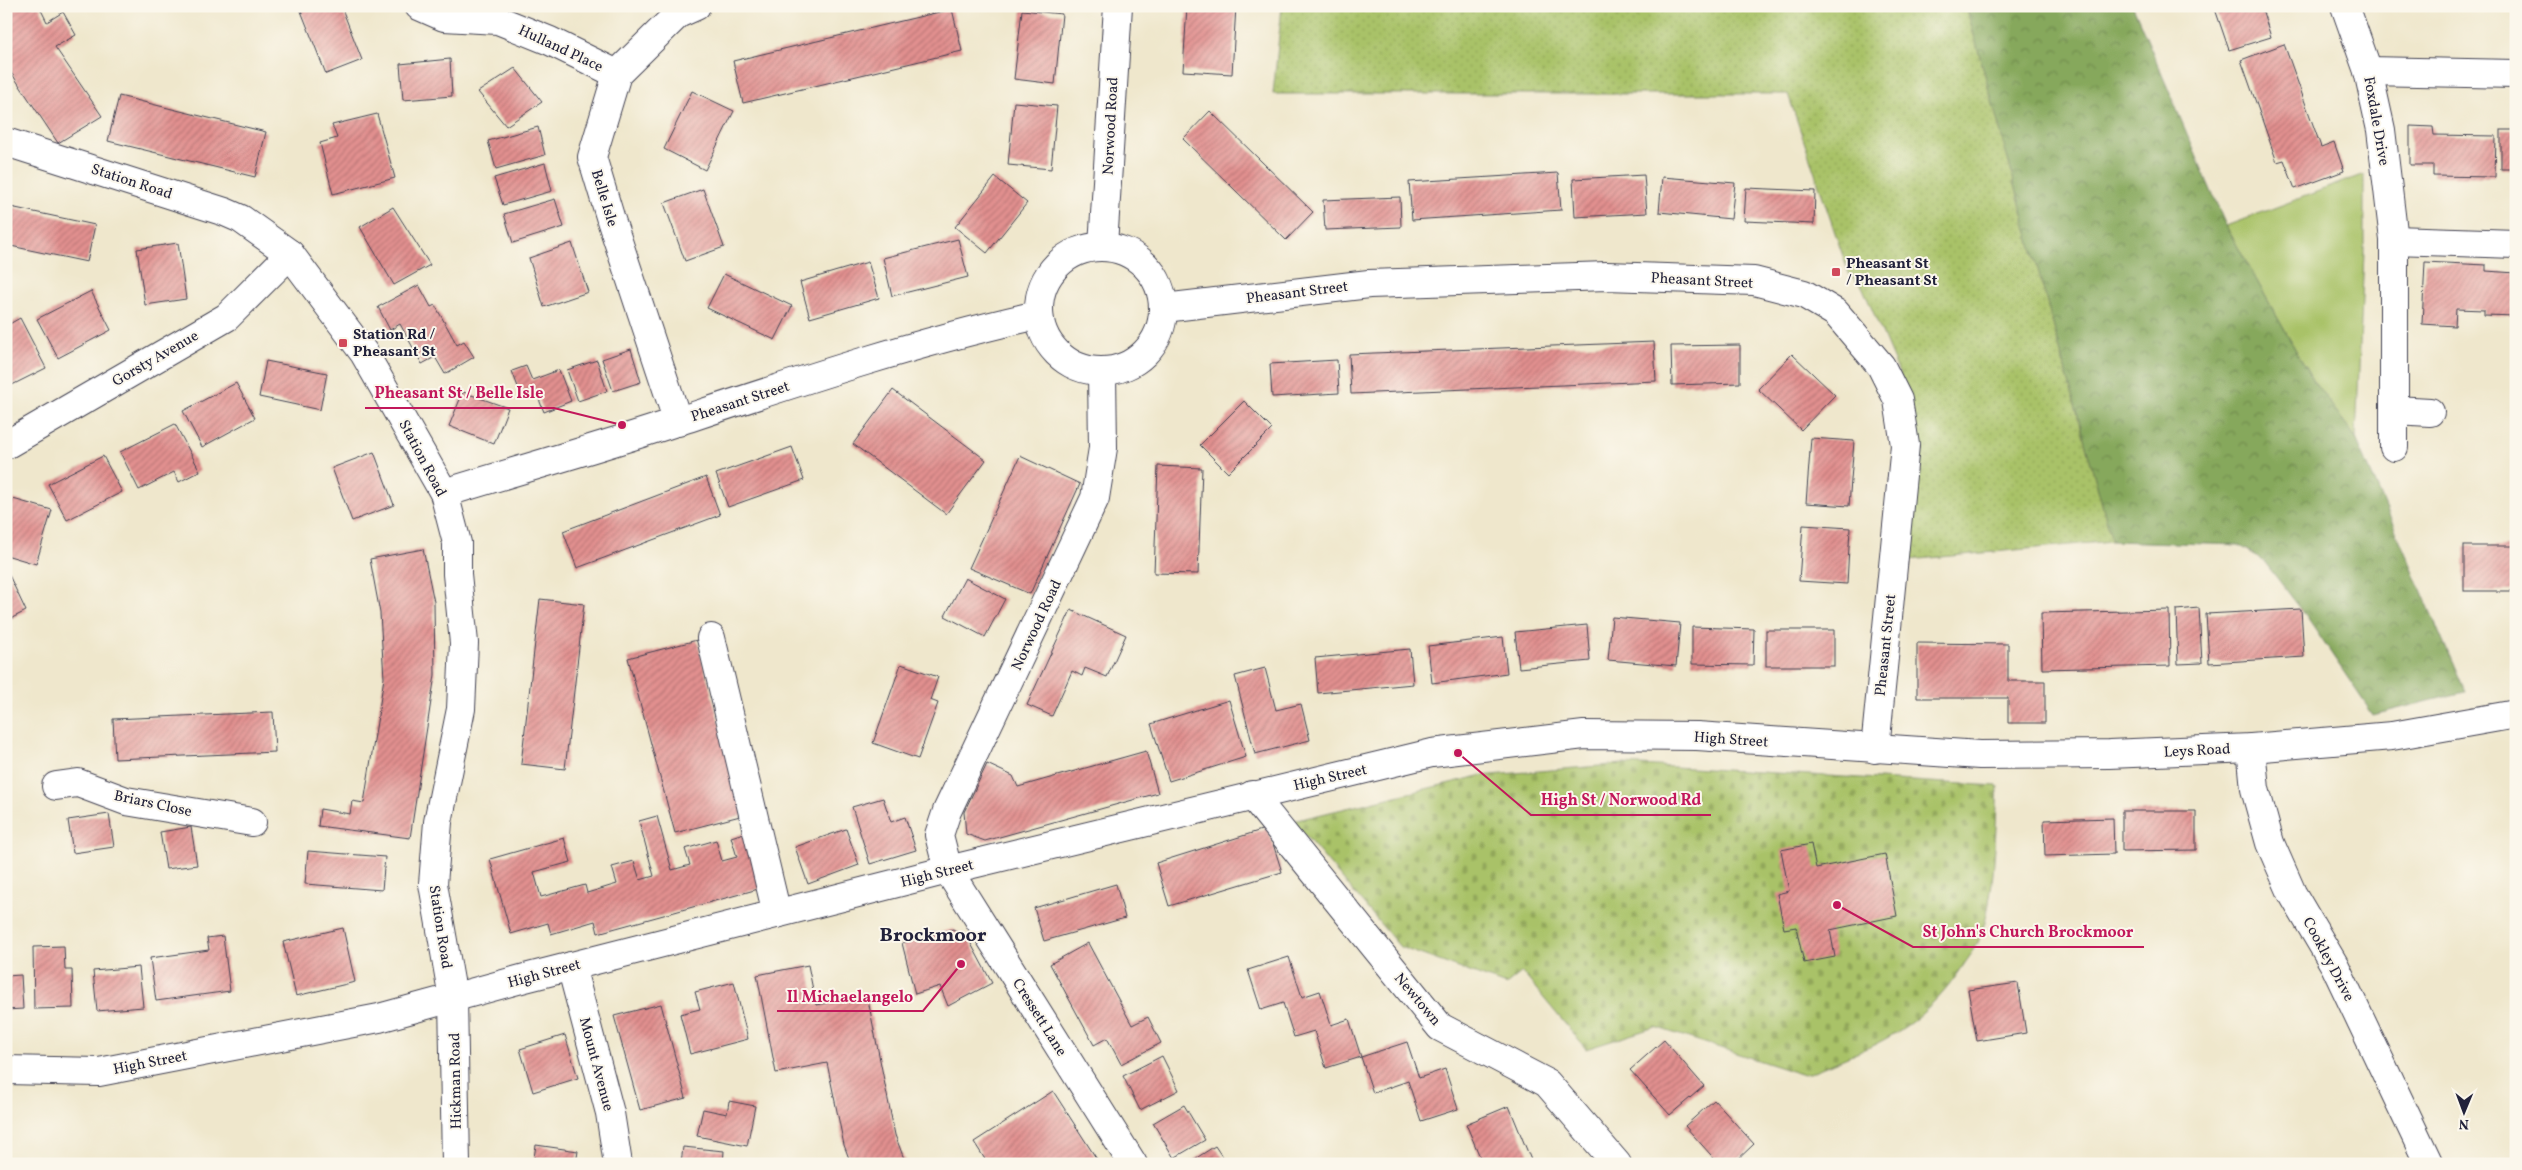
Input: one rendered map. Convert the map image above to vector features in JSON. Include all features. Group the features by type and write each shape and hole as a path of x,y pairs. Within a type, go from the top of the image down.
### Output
{"street":[{"name":"Hulland Place","path":"419,6 444,18 498,20 550,41 617,74"},
{"name":"Belle Isle","path":"678,422 592,157 617,74 678,14 696,6"},
{"name":"Norwood Road","path":"1103,246 1118,6"},
{"name":"Foxdale Drive","path":"2344,6 2368,71 2381,130 2394,240 2394,447"},
{"path":"2368,71 2516,74"},
{"name":"Station Road","path":"6,142 226,212 241,219 290,254 364,353 444,493 457,543 457,574 464,643 461,710 438,822 433,884 453,998"},
{"path":"2394,240 2516,244"},
{"path":"1103,246 1130,253 1150,271 1161,289 1164,308 1158,335 1144,354 1128,365 1102,372 1074,366 1058,355 1045,338 1038,315 1042,287 1055,266 1067,256 1083,248 1103,246"},
{"name":"Gorsty Avenue","path":"6,445 227,317 290,254"},
{"name":"Pheasant Street","path":"1164,308 1368,284 1607,276 1754,281 1804,294 1836,313 1881,366 1898,400 1905,445 1875,749"},
{"name":"Pheasant Street","path":"444,493 974,329 1038,315"},
{"name":"Norwood Road","path":"948,870 939,835 947,811 1095,498 1103,448 1102,372"},
{"path":"2395,410 2430,412"},
{"path":"711,638 777,914"},
{"name":"Leys Road","path":"1875,749 1980,755 2109,754 2251,748 2392,736 2516,714"},
{"name":"High Street","path":"6,1070 100,1072 379,1018 571,966 948,870 1432,753 1584,735 1698,736 1875,749"},
{"name":"Cookley Drive","path":"2251,748 2255,788 2270,844 2292,893 2335,966 2429,1164"},
{"name":"Briars Close","path":"56,786 78,783 126,801 252,822"},
{"name":"Newtown","path":"1252,795 1440,1027 1547,1083 1617,1164"},
{"name":"Cressett Lane","path":"948,870 1133,1164"},
{"name":"Mount Avenue","path":"571,966 610,1113 618,1164"},
{"name":"Hickman Road","path":"453,998 456,1164"}],"green space":[{"path":"1282,6 1966,6 2112,541 1898,561 1905,387 1862,286 1849,274 1788,94 1273,94"},
{"path":"1966,6 2133,6 2226,226 2312,379 2356,438 2465,692 2373,715 2301,609 2263,560 2239,545 2112,541"},
{"path":"2364,174 2364,253 2356,438 2312,379 2226,226"},
{"path":"1623,764 1998,786 1992,885 1985,923 1976,947 1947,988 1930,1007 1912,1022 1873,1045 1804,1075 1655,1027 1586,1049 1522,972 1506,985 1400,947 1293,821 1479,776"}],"building":[{"path":"6,6 39,6 47,22 63,12 76,35 55,47 102,116 58,143 6,65"},
{"path":"299,6 341,6 362,60 326,74"},
{"path":"1187,6 1236,6 1232,74 1183,71"},
{"path":"2214,6 2261,6 2271,37 2229,50"},
{"path":"952,9 962,51 743,103 733,61"},
{"path":"1022,10 1062,14 1055,84 1014,79"},
{"path":"2284,44 2321,147 2334,142 2344,171 2295,189 2284,160 2277,162 2241,60"},
{"path":"450,59 452,96 403,100 400,64"},
{"path":"515,68 542,102 506,126 478,92"},
{"path":"692,91 734,111 705,170 664,149"},
{"path":"119,96 266,132 255,177 108,141"},
{"path":"1014,102 1057,106 1051,169 1008,165"},
{"path":"1210,111 1313,212 1286,240 1183,139"},
{"path":"377,114 395,178 333,194 320,143 337,138 332,125"},
{"path":"2410,126 2433,127 2434,135 2496,136 2495,177 2433,176 2433,165 2410,165"},
{"path":"538,127 545,155 496,169 488,141"},
{"path":"2501,130 2516,130 2516,169 2501,169"},
{"path":"545,163 552,191 503,205 494,178"},
{"path":"1558,173 1561,210 1412,220 1409,182"},
{"path":"1644,175 1647,213 1575,217 1573,179"},
{"path":"995,177 1027,203 987,253 955,227"},
{"path":"1662,177 1735,183 1731,219 1659,212"},
{"path":"1746,188 1815,191 1814,224 1744,221"},
{"path":"703,189 724,247 685,261 664,203"},
{"path":"1400,197 1401,227 1325,230 1323,200"},
{"path":"555,199 564,227 513,243 504,214"},
{"path":"6,206 95,225 87,262 6,245"},
{"path":"393,207 430,265 394,285 360,227"},
{"path":"958,239 968,277 892,296 883,258"},
{"path":"178,243 186,299 145,305 137,249"},
{"path":"572,243 588,292 544,307 529,258"},
{"path":"868,262 879,298 810,318 800,282"},
{"path":"2425,262 2486,265 2486,271 2516,273 2516,316 2484,315 2484,310 2456,309 2455,326 2422,324"},
{"path":"724,274 792,306 775,340 707,308"},
{"path":"419,285 431,307 435,305 457,345 464,341 474,357 445,374 435,357 422,364 400,324 390,330 378,307"},
{"path":"91,291 111,330 58,358 37,319"},
{"path":"20,318 46,368 6,388 6,326"},
{"path":"1654,342 1656,381 1351,394 1349,354"},
{"path":"1740,345 1740,383 1672,385 1671,346"},
{"path":"631,349 641,382 613,391 602,359"},
{"path":"1792,354 1835,395 1801,430 1758,389"},
{"path":"597,360 607,391 578,401 567,370"},
{"path":"1337,360 1339,393 1272,397 1270,364"},
{"path":"266,361 327,373 320,410 259,397"},
{"path":"526,366 532,380 559,370 571,401 544,412 535,389 521,395 512,371"},
{"path":"236,383 255,418 202,447 183,411"},
{"path":"893,390 986,460 946,514 853,444"},
{"path":"463,392 508,408 494,444 449,426"},
{"path":"1244,401 1272,429 1228,473 1200,445"},
{"path":"175,424 200,471 179,482 174,472 139,490 120,452"},
{"path":"1811,438 1854,441 1849,506 1806,503"},
{"path":"792,447 804,480 728,507 716,474"},
{"path":"374,452 394,505 352,521 332,468"},
{"path":"103,456 122,492 67,520 48,484"},
{"path":"1020,456 1080,484 1030,594 969,568"},
{"path":"1158,466 1202,468 1198,574 1154,573"},
{"path":"706,477 720,515 577,568 563,531"},
{"path":"13,499 52,510 36,564 6,555 6,522"},
{"path":"1803,525 1850,528 1847,584 1799,581"},
{"path":"2464,546 2516,546 2516,591 2464,591"},
{"path":"423,549 434,602 435,675 410,838 318,826 320,809 350,814 352,801 364,803 384,678 380,613 370,559"},
{"path":"8,573 26,611 6,621 6,574"},
{"path":"965,578 1005,599 985,637 945,616"},
{"path":"540,599 584,604 565,769 521,764"},
{"path":"2199,608 2202,663 2178,664 2176,610"},
{"path":"2301,609 2304,657 2209,663 2206,614"},
{"path":"1071,610 1126,635 1107,677 1085,668 1082,676 1072,671 1052,716 1027,705"},
{"path":"2169,610 2170,666 2042,669 2041,613"},
{"path":"1612,617 1680,623 1676,666 1608,660"},
{"path":"1587,625 1590,661 1519,668 1515,632"},
{"path":"1692,627 1754,629 1753,665 1692,664"},
{"path":"1766,630 1834,630 1834,666 1766,666"},
{"path":"1503,637 1507,673 1432,683 1428,646"},
{"path":"697,640 744,815 675,833 628,658"},
{"path":"1917,643 2008,644 2008,681 2045,681 2045,723 2008,723 2008,698 1917,698"},
{"path":"1410,649 1413,684 1318,693 1315,658"},
{"path":"901,664 938,677 930,700 938,703 918,759 873,743"},
{"path":"1265,668 1276,710 1301,704 1310,740 1255,754 1235,676"},
{"path":"1229,700 1246,757 1169,781 1151,724"},
{"path":"273,712 275,752 115,759 113,719"},
{"path":"1146,751 1158,793 985,841 966,834 964,812 987,764 1013,776 1018,787"},
{"path":"883,798 891,822 905,817 916,850 870,864 852,807"},
{"path":"2122,811 2196,811 2196,850 2122,851"},
{"path":"109,814 114,847 73,853 68,820"},
{"path":"657,816 672,870 690,865 685,849 716,840 722,861 737,857 731,837 747,832 762,888 598,933 595,921 551,934 548,923 511,934 490,859 564,838 571,862 534,872 541,897 585,885 587,893 617,884 612,867 634,861 640,880 654,876 639,821"},
{"path":"2113,818 2114,854 2045,856 2044,820"},
{"path":"191,827 197,865 166,869 160,832"},
{"path":"1268,828 1282,872 1169,906 1156,863"},
{"path":"846,829 859,865 808,884 795,847"},
{"path":"1811,844 1816,868 1885,854 1897,916 1830,930 1835,957 1804,963 1796,927 1784,929 1777,894 1789,891 1781,850"},
{"path":"308,851 385,857 382,890 305,884"},
{"path":"1116,884 1125,918 1044,941 1034,908"},
{"path":"343,928 355,982 296,996 283,942"},
{"path":"953,929 969,940 992,983 948,1006 940,986 915,994 902,943"},
{"path":"223,936 230,991 156,1001 150,958 209,950 207,938"},
{"path":"1088,943 1132,1025 1148,1017 1161,1043 1121,1064 1107,1038 1094,1045 1050,964"},
{"path":"64,946 65,970 72,970 73,1008 34,1009 33,947"},
{"path":"1289,957 1302,997 1320,991 1331,1025 1349,1019 1361,1057 1326,1068 1314,1031 1294,1037 1283,1003 1261,1010 1248,970"},
{"path":"808,965 816,1005 867,995 895,1135 906,1164 851,1164 844,1145 827,1063 776,1073 757,975"},
{"path":"139,967 143,1007 97,1011 93,971"},
{"path":"21,975 23,1009 6,1010 6,976"},
{"path":"734,982 748,1039 690,1054 680,1014 700,1009 695,992"},
{"path":"2018,983 2026,1033 1977,1041 1968,990"},
{"path":"661,1004 686,1098 640,1110 614,1016"},
{"path":"565,1035 578,1078 533,1092 520,1049"},
{"path":"1664,1040 1704,1086 1670,1115 1630,1070"},
{"path":"1407,1042 1419,1078 1445,1069 1458,1109 1421,1121 1408,1081 1373,1093 1361,1057"},
{"path":"1162,1056 1179,1090 1140,1110 1123,1076"},
{"path":"1053,1091 1100,1164 988,1164 974,1142"},
{"path":"1714,1100 1754,1144 1733,1164 1719,1164 1685,1126"},
{"path":"729,1101 755,1106 747,1146 697,1136 703,1109 727,1114"},
{"path":"1184,1105 1205,1140 1174,1158 1153,1123"},
{"path":"1509,1106 1531,1160 1523,1164 1483,1164 1466,1124"},
{"path":"536,1145 578,1151 576,1164 533,1164"},
{"path":"1215,1146 1227,1164 1187,1164"},
{"path":"683,1147 724,1151 723,1164 681,1164"}],"place":[{"name":"Pheasant St / Pheasant St","path":"1836,272"},
{"name":"Station Rd / Pheasant St","path":"343,343"},
{"name":"Pheasant St / Belle Isle","path":"622,425"},
{"name":"High St / Norwood Rd","path":"1458,753"},
{"name":"St John's Church Brockmoor","path":"1837,905"},
{"name":"Il Michaelangelo","path":"961,964"}],"district":[{"name":"Brockmoor","path":"933,934"}]}
